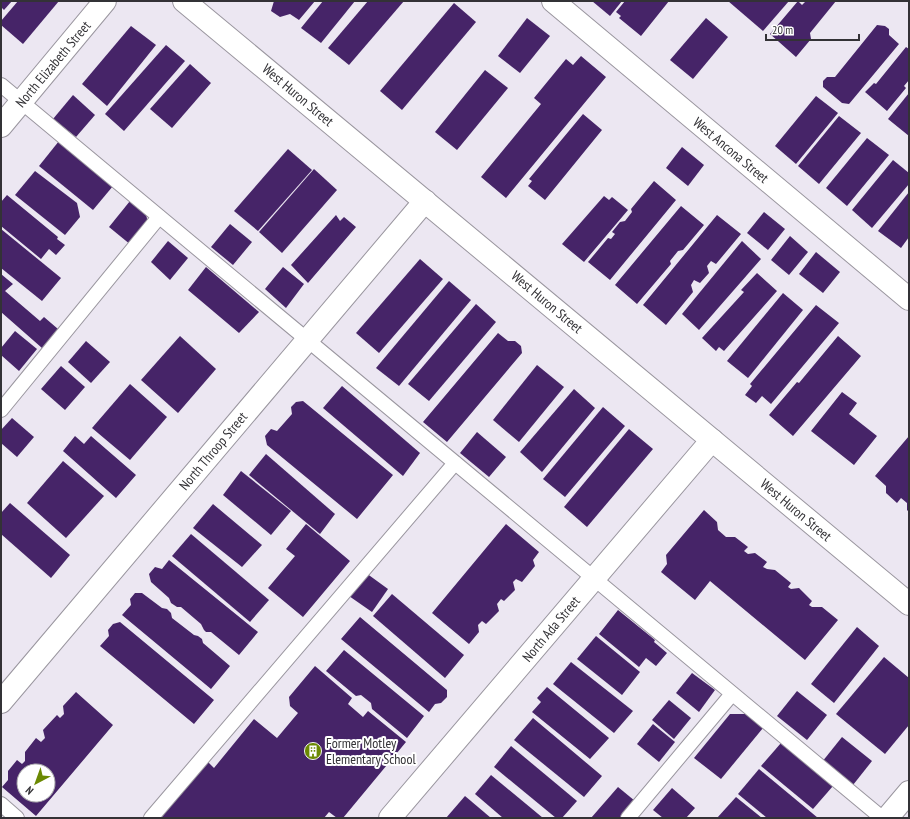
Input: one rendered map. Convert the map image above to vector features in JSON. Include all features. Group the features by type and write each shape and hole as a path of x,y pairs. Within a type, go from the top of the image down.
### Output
{"street":[{"name":"North Elizabeth Street","path":"1,126 105,1"},
{"name":"West Ancona Street","path":"553,1 909,299"},
{"name":"West Huron Street","path":"198,5 425,201 909,604"},
{"name":"North Throop Street","path":"1,702 425,201"},
{"name":"North Ada Street","path":"390,818 712,440"},
{"path":"888,818 909,792"}],"lane":[{"path":"1,85 882,818"},
{"path":"1,410 159,217"},
{"path":"152,818 455,463"},
{"path":"628,818 732,694"},
{"path":"1,804 17,818"}],"building":[{"path":"1,1 12,1 4,10 1,7"},
{"path":"18,1 59,1 23,44 1,25 1,21"},
{"path":"274,1 315,1 299,20 290,14 280,17 271,11"},
{"path":"323,1 355,1 321,43 301,28"},
{"path":"368,1 404,1 349,65 328,48"},
{"path":"592,1 622,1 610,16"},
{"path":"625,1 669,1 641,36 619,18 621,16 616,12"},
{"path":"728,1 789,1 763,31"},
{"path":"798,1 802,5 806,1 836,1 810,33 811,39 796,57 770,34"},
{"path":"454,3 476,22 402,110 380,91"},
{"path":"527,18 550,36 520,73 498,56"},
{"path":"706,18 728,37 693,79 670,60"},
{"path":"877,25 885,26 889,29 889,35 899,44 849,104 842,103 823,87 823,81 827,77 835,77"},
{"path":"131,26 156,45 107,106 82,84"},
{"path":"166,45 185,61 124,131 105,114"},
{"path":"906,47 909,49 909,80 904,86 906,88 887,111 865,92 874,83 876,84"},
{"path":"581,56 606,77 506,198 481,177 541,104 534,98 566,59 573,65"},
{"path":"190,64 211,83 172,128 150,109"},
{"path":"485,70 508,88 457,150 435,132"},
{"path":"909,93 909,136 888,119"},
{"path":"73,95 95,115 76,137 53,119"},
{"path":"816,96 838,113 796,164 775,146"},
{"path":"583,114 602,130 545,200 528,186 532,181 529,179"},
{"path":"839,116 861,133 819,184 798,166"},
{"path":"867,138 889,155 847,206 826,188"},
{"path":"59,141 113,186 93,210 39,166"},
{"path":"682,147 704,165 688,186 666,168"},
{"path":"288,149 312,170 258,231 234,211"},
{"path":"893,160 909,173 909,184 872,228 852,210"},
{"path":"314,169 337,190 282,253 259,232"},
{"path":"35,171 77,203 80,217 65,235 15,195"},
{"path":"654,181 676,200 610,280 588,262 608,238 611,239 615,234 612,232 620,222 625,221 632,212 631,209"},
{"path":"909,192 909,237 901,248 878,231"},
{"path":"7,195 58,237 57,239 65,245 56,255 49,249 41,259 1,226 1,202"},
{"path":"604,196 609,200 612,197 628,210 584,262 562,244"},
{"path":"130,201 146,214 148,224 131,245 109,227"},
{"path":"681,206 704,225 683,250 678,251 670,261 671,264 637,304 615,285"},
{"path":"764,212 785,229 768,250 747,233"},
{"path":"336,215 340,221 344,217 356,227 308,283 291,265"},
{"path":"717,215 741,234 716,264 711,261 707,266 709,273 700,283 694,280 691,285 693,292 666,325 643,305"},
{"path":"230,224 252,242 233,265 211,247"},
{"path":"1,229 61,278 42,301 1,268"},
{"path":"790,236 808,252 789,275 771,260"},
{"path":"168,241 188,258 170,280 151,262"},
{"path":"742,241 761,259 699,330 682,314"},
{"path":"816,252 840,272 823,293 799,274"},
{"path":"420,259 443,279 379,353 356,333"},
{"path":"206,267 259,312 239,333 188,290"},
{"path":"283,267 304,284 286,308 265,289"},
{"path":"757,273 777,291 724,351 719,347 716,351 702,338 744,292 741,290"},
{"path":"1,274 13,284 5,291 40,321 44,317 58,329 42,348 1,312"},
{"path":"449,281 471,300 399,386 376,368"},
{"path":"783,293 803,310 748,378 727,361"},
{"path":"476,304 496,322 429,401 408,384"},
{"path":"816,305 839,323 771,404 762,396 756,403 745,395 752,386 750,384"},
{"path":"15,331 37,349 19,371 1,355 1,348"},
{"path":"498,333 508,341 515,341 521,346 522,353 447,442 423,422"},
{"path":"180,336 216,369 178,413 141,380"},
{"path":"838,336 861,356 793,436 769,415 797,382 799,383"},
{"path":"86,341 110,362 91,383 68,362"},
{"path":"537,365 564,387 519,442 493,420"},
{"path":"61,366 85,387 65,410 41,389"},
{"path":"130,384 167,417 130,460 92,428"},
{"path":"342,386 420,453 403,476 323,408"},
{"path":"574,389 595,408 542,472 520,452"},
{"path":"842,392 857,403 849,414 877,436 854,465 811,431"},
{"path":"303,401 393,475 357,519 267,445 265,436 271,429 277,431 292,414 291,407 296,402"},
{"path":"603,407 625,426 565,497 543,479"},
{"path":"12,418 34,437 17,457 1,443 1,430"},
{"path":"629,429 653,449 587,527 564,507"},
{"path":"477,432 506,457 489,477 460,453"},
{"path":"75,436 84,444 91,436 136,475 116,498 63,451"},
{"path":"909,436 909,512 907,510 907,503 901,498 897,503 886,493 886,486 875,476"},
{"path":"266,454 335,514 320,534 249,475"},
{"path":"63,461 104,496 66,538 27,503"},
{"path":"241,471 291,511 271,535 223,495"},
{"path":"10,503 70,555 51,578 1,534 1,513"},
{"path":"213,504 262,545 242,567 193,528"},
{"path":"704,510 717,522 718,530 726,537 735,537 748,547 744,551 748,554 755,553 767,562 763,567 775,570 791,583 788,587 791,589 799,588 812,601 809,605 812,607 822,607 838,620 805,660 710,581 695,600 661,572 667,564 666,555"},
{"path":"306,524 350,561 303,617 268,588 295,556 286,549"},
{"path":"506,524 539,552 533,560 535,566 522,582 516,579 513,582 515,590 504,601 501,599 497,604 499,611 486,624 482,621 478,625 479,632 469,644 432,613"},
{"path":"191,534 269,600 250,622 172,556"},
{"path":"169,560 258,632 239,655 211,632 206,632 201,624 181,607 177,607 171,603 169,598 151,582 149,574 155,567 162,569"},
{"path":"366,573 388,589 372,612 349,596"},
{"path":"135,593 142,593 162,608 167,609 171,613 172,618 194,635 202,639 203,643 230,666 211,689 122,615 131,605 130,599"},
{"path":"392,594 464,655 445,678 373,616"},
{"path":"618,610 655,640 654,642 667,653 656,666 646,658 639,667 599,634"},
{"path":"360,617 447,690 447,697 441,703 435,704 429,712 341,639"},
{"path":"120,622 214,700 194,724 100,646 109,636 108,630 113,624"},
{"path":"857,627 879,646 834,703 811,684"},
{"path":"596,636 640,672 622,695 577,659"},
{"path":"344,650 424,716 407,738 372,709 371,703 361,695 356,696 326,671"},
{"path":"884,657 909,678 909,725 885,754 836,714"},
{"path":"571,662 633,711 614,733 553,684"},
{"name":"Former Motley Elementary School","path":"315,666 352,698 348,704 363,717 368,711 406,742 343,818 337,818 329,812 324,818 158,818 206,760 214,768 254,719 277,738 298,713 290,706 289,697"},
{"path":"692,673 715,690 699,712 676,693"},
{"path":"547,687 609,738 590,759 532,712 541,702 537,698"},
{"path":"797,691 827,715 807,740 777,716"},
{"path":"76,692 113,725 56,792 56,763 23,763 25,761 25,752 36,738 41,742 45,738 43,730 57,715 60,718 64,714 63,706"},
{"path":"669,700 691,718 674,739 652,720"},
{"path":"730,714 746,714 763,728 721,779 694,758"},
{"path":"533,718 602,776 584,797 514,740"},
{"path":"653,724 675,742 659,762 637,744"},
{"path":"842,737 872,761 853,785 822,762"},
{"path":"781,743 833,786 813,809 761,766"},
{"path":"511,746 577,801 562,818 556,818 494,767"},
{"path":"17,760 21,763 16,763 16,799 2,787 8,780 8,771"},
{"path":"759,769 818,818 767,818 738,794"},
{"path":"491,775 543,818 503,818 475,794"},
{"path":"618,787 635,801 621,818 591,818"},
{"path":"672,788 695,808 686,818 663,818 653,810"},
{"path":"465,796 491,818 446,818"},
{"path":"736,797 762,818 717,818"},
{"path":"21,803 47,803 36,816"}],"place":[{"name":"Former Motley Elementary School","path":"313,751"}]}
